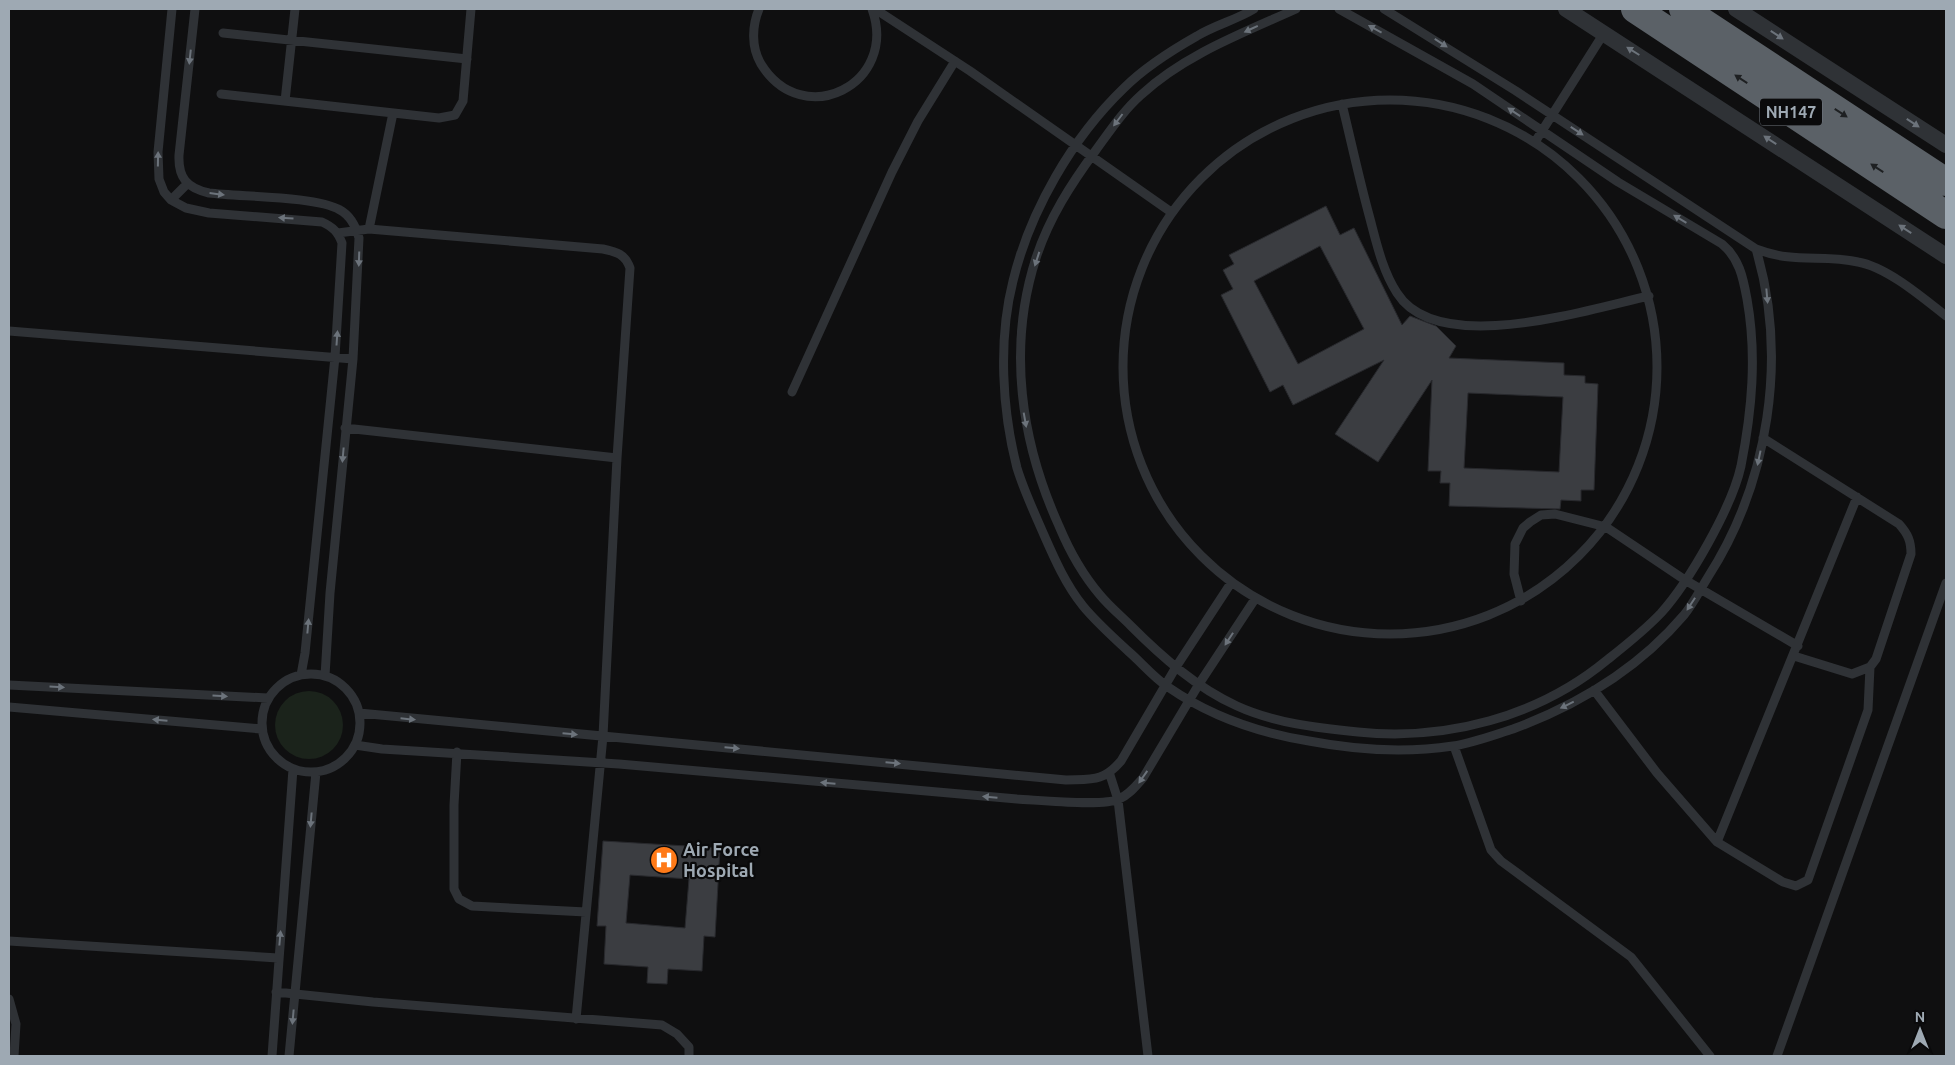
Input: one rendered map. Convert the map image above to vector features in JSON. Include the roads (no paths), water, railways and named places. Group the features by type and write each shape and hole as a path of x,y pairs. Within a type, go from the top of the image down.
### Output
{"highway":[{"name":"NH147","path":"1635,9 1946,215"},
{"name":"NH147","path":"1683,9 1946,182"}],"street":[{"path":"1566,9 1946,256"},
{"path":"1736,9 1946,145"}],"lane":[{"path":"172,9 158,164 164,192 171,200 186,208 209,213 322,222 331,226 338,233 342,255 335,357 305,653 301,675"},
{"path":"195,9 178,167 187,184 196,190 209,193 307,201 329,205 342,210 352,220 357,229 360,254 353,359 330,593 325,676"},
{"path":"285,101 295,9"},
{"path":"221,94 439,118 455,115 463,101 471,9"},
{"path":"760,9 755,18 753,39 757,58 768,76 784,89 803,96 823,97 843,91 860,79 871,64 877,47 878,28 874,9"},
{"path":"874,9 955,61 1171,212"},
{"path":"1254,9 1200,34 1125,86 1076,146 1056,175 1032,223 1012,281 1005,330 1005,376 1009,426 1018,470 1059,568 1082,605 1114,638 1166,686 1234,723 1338,746 1384,750 1454,746 1536,720 1594,690 1620,674 1649,651 1686,613 1720,560 1743,513 1763,438 1769,408 1772,362 1765,278 1756,249"},
{"path":"1296,9 1187,62 1143,93 1122,114 1070,186 1048,229 1035,261 1020,355 1022,402 1030,448 1046,498 1068,546 1098,593 1150,645 1176,667 1215,695 1241,708 1273,718 1312,726 1387,735 1450,730 1480,724 1527,708 1566,689 1638,636 1664,610 1711,537 1739,476 1751,415 1754,349 1751,321 1742,273 1732,251 1618,182 1474,84 1339,9"},
{"path":"1384,9 1553,115 1756,249 1776,257 1860,262 1880,269 1946,316"},
{"path":"223,33 467,59"},
{"path":"1535,142 1604,33"},
{"path":"792,392 892,172 918,121 955,61"},
{"path":"1409,100 1474,113 1535,142 1585,183 1624,236 1649,296 1659,356 1654,417 1636,474 1606,527 1581,555 1553,580 1521,601 1470,622 1416,633 1360,633 1315,623 1255,599 1232,583 1181,535 1144,476 1124,410 1122,340 1138,273 1171,212 1197,180 1229,153 1257,135 1302,114 1342,104 1409,100"},
{"path":"1342,104 1378,250 1398,295 1425,316 1440,322 1493,327 1530,322 1649,296"},
{"path":"369,229 393,113"},
{"path":"171,200 187,184"},
{"path":"338,233 357,229 369,229 603,250 618,252 626,258 630,268 631,283 617,458 603,736 576,1019"},
{"path":"9,331 353,359"},
{"path":"345,428 617,458"},
{"path":"1763,438 1899,524 1911,542 1911,554 1876,659 1870,667 1852,674 1794,656"},
{"path":"1717,842 1857,497"},
{"path":"1521,601 1513,560 1516,544 1523,528 1541,515 1555,514 1606,527 1684,580 1798,646"},
{"path":"360,713 1066,780 1095,778 1110,775 1121,761 1176,667 1232,583"},
{"path":"1777,1056 1946,583"},
{"path":"355,745 382,749 457,752 601,763 1017,799 1075,803 1118,800 1133,790 1143,778 1200,684 1255,599"},
{"path":"1594,690 1657,773 1717,842 1783,882 1796,886 1808,880 1868,710 1870,667"},
{"path":"301,675 325,676 337,681 355,701 360,713 360,730 355,745 339,763 316,772 293,769 281,763 265,742 261,729 262,713 268,698 282,683 301,675"},
{"path":"9,684 268,698"},
{"path":"9,707 261,729"},
{"path":"1454,746 1491,850 1501,861 1631,957 1710,1056"},
{"path":"457,752 454,805 454,889 459,899 472,906 586,912"},
{"path":"272,1056 293,769"},
{"path":"289,1056 316,772"},
{"path":"1110,775 1118,800 1148,1056"},
{"path":"9,941 278,958"},
{"path":"276,992 662,1025 677,1034 689,1047 689,1056"},
{"path":"9,999 16,1024 14,1056"}],"place":[{"name":"Air Force Hospital","path":"664,860"}]}
